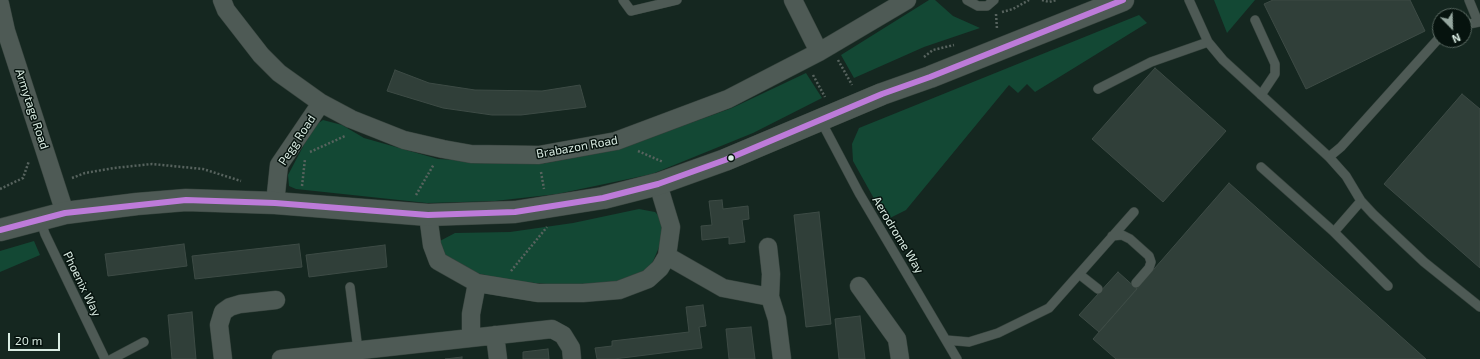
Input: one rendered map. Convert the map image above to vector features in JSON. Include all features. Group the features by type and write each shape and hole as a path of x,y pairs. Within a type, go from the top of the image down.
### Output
{"street":[{"name":"Brabazon Road","path":"222,0 226,10 261,56 279,73 321,103 359,122 404,140 443,149 471,154 538,155 616,141 728,99 818,53 907,0"},
{"path":"793,0 818,53"},
{"path":"0,230 65,213 186,200 275,203 419,214 485,214 538,210 603,198 658,184 683,175 1123,0"},
{"name":"Armytage Road","path":"0,4 6,31 44,144 65,213"},
{"name":"Pegg Road","path":"275,203 279,165 321,103"},
{"path":"419,214 438,261 477,283 538,293 583,293 619,290 648,279 660,268 668,256 672,227 658,184"},
{"path":"768,247 771,274 770,297 777,319 782,359"},
{"path":"668,256 723,288 770,297"},
{"path":"471,338 471,314 477,283"},
{"path":"860,286 897,339 900,359"},
{"path":"223,359 219,325 223,312 230,307 240,304 276,300"},
{"path":"281,359 327,356 358,350 412,352 471,338 552,329 563,335 571,348 572,359"},
{"path":"495,335 498,359"}],"lane":[{"path":"623,0 631,11 677,0"},
{"path":"967,0 978,6 987,6 994,0"},
{"path":"1189,0 1208,42 1223,60 1329,157 1346,176 1361,201 1424,262 1480,307"},
{"path":"1469,0 1479,22"},
{"path":"1255,20 1276,64 1275,74 1261,95"},
{"path":"1098,89 1151,62 1208,42"},
{"path":"1329,157 1341,146 1432,46"},
{"name":"Aerodrome Way","path":"827,118 859,193 957,359"},
{"path":"1261,167 1334,232 1388,286"},
{"path":"1334,232 1361,201"},
{"path":"946,340 969,342 998,333 1049,308 1134,212"},
{"name":"Phoenix Way","path":"40,219 44,234 105,359"},
{"path":"1112,236 1122,235 1130,239 1149,256 1151,262 1136,283"},
{"path":"1079,274 1098,290"},
{"path":"350,287 358,350"},
{"path":"112,359 144,342"}],"path":[{"path":"992,34 997,31 996,13 1013,9 1029,0"},
{"path":"1042,0 1049,2 1057,0"},
{"path":"933,50 960,43"},
{"path":"818,53 862,103"},
{"path":"818,53 827,118"},
{"path":"304,206 302,186 306,154 355,131 359,122"},
{"path":"616,141 674,167 683,175"},
{"path":"0,190 23,178 31,157 44,144"},
{"path":"419,214 415,196 443,149"},
{"path":"56,183 85,173 132,165 152,164 203,169 244,182"}],"green space":[{"path":"929,0 935,0 953,16 980,28 924,47 854,78 841,55"},
{"path":"1214,0 1255,0 1227,33"},
{"path":"1139,15 1147,23 1035,92 1027,84 1018,93 1009,85 906,210 886,220 853,161 852,144 859,128"},
{"path":"806,73 822,98 753,133 652,174 557,194 495,201 427,203 296,189 289,186 288,175 314,126 323,120 342,125 364,138 438,159 541,164 618,149 732,108"},
{"path":"639,209 655,212 659,216 662,224 662,240 651,266 630,279 603,284 567,286 514,281 471,272 451,263 442,252 438,242 455,233 510,232 573,223"},
{"path":"34,241 40,255 0,272 0,251"}],"building":[{"path":"1273,0 1410,0 1425,31 1306,89 1264,4"},
{"path":"1155,68 1226,131 1163,202 1092,139"},
{"path":"395,70 429,83 475,90 542,91 580,85 586,107 521,115 492,115 443,108 387,91"},
{"path":"1462,94 1480,109 1480,268 1384,184"},
{"path":"1229,183 1426,359 1116,359 1093,339"},
{"path":"722,200 723,209 748,206 749,219 742,220 745,242 729,244 729,237 702,240 701,226 712,225 709,201"},
{"path":"819,212 831,324 806,327 794,215"},
{"path":"184,244 187,266 108,276 105,254"},
{"path":"299,244 302,267 195,279 192,256"},
{"path":"385,245 387,267 309,277 306,255"},
{"path":"1118,272 1137,289 1099,332 1079,315"},
{"path":"703,305 706,326 699,327 702,348 614,359 597,359 595,348 612,346 612,341 689,332 686,307"},
{"path":"192,312 196,359 172,359 168,315"},
{"path":"860,316 865,359 839,359 835,319"},
{"path":"751,327 755,359 729,359 726,329"},
{"path":"548,349 549,359 523,359 523,352"},
{"path":"462,357 462,359 445,359"}],"transit line":[{"path":"0,230 65,213 186,200 275,203 428,215 515,212 603,198 658,184 725,160 882,94 930,77 1123,0"}]}
